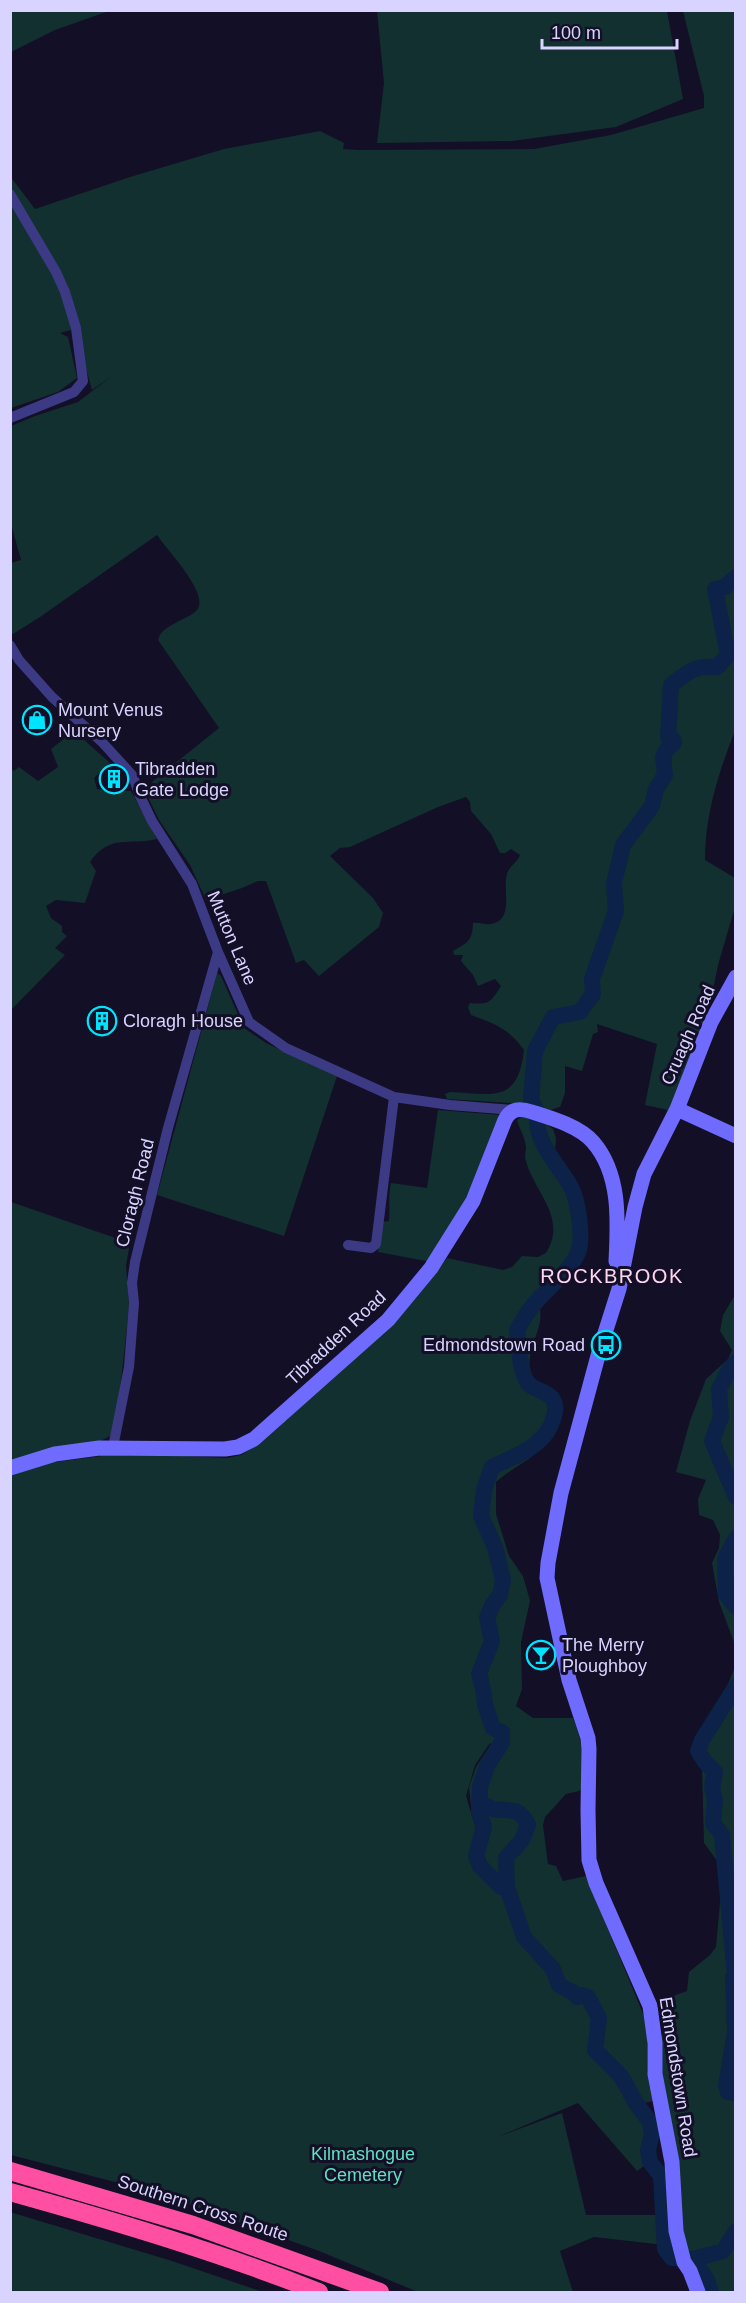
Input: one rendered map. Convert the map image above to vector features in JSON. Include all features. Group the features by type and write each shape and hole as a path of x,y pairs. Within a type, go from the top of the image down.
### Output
{"highway":[{"name":"Southern Cross Route","path":"10,2171 193,2225 380,2292"},
{"path":"10,2192 218,2256 319,2292"}],"main road":[{"name":"Cruagh Road","path":"677,1109 711,1022 735,977"},
{"path":"677,1109 735,1136"},
{"name":"Edmondstown Road","path":"677,1109 644,1174 623,1269 561,1493 548,1563 548,1578 568,1680 588,1738 590,1756 589,1860 596,1883 650,2006 655,2043 655,2074 672,2162 676,2231 682,2258 698,2292"},
{"name":"Tibradden Road","path":"10,1468 70,1451 113,1447 225,1449 237,1447 254,1439 388,1320 431,1269 473,1201 508,1114 519,1110"},
{"path":"519,1110 550,1118 578,1131 593,1143 614,1184 618,1230 616,1261 623,1269"}],"street":[{"path":"10,194 56,272 65,292 76,328 83,381 80,387 67,395 10,418"},
{"name":"Mutton Lane","path":"10,645 19,660 52,698 102,742 132,776 153,821 192,884 218,952 249,1022 286,1048 394,1097 450,1105 519,1110"},
{"name":"Cloragh Road","path":"113,1447 129,1366 135,1262 168,1128 218,952"},
{"path":"348,1245 371,1248 376,1244 394,1097"}],"green space":[{"path":"11,10 109,11 55,30 11,52"},
{"path":"377,11 667,11 683,99 616,127 512,141 377,143 384,83"},
{"path":"683,11 735,11 736,728 710,809 705,860 735,878 735,907 718,965 711,1000 674,1100 668,1110 645,1105 657,1044 597,1024 598,1032 593,1034 582,1071 565,1066 565,1093 560,1107 550,1110 526,1104 447,1099 445,1094 450,1092 491,1094 509,1088 516,1080 524,1050 500,1028 471,1015 468,1007 470,1003 486,1003 495,996 501,986 495,979 478,986 473,975 461,961 463,955 454,955 453,951 468,941 472,934 473,923 491,924 503,917 507,874 520,855 511,849 500,853 491,834 471,811 470,802 466,797 438,807 350,847 340,848 330,856 373,898 383,913 379,927 319,976 304,960 296,963 266,881 258,881 206,900 190,865 159,820 145,791 153,781 219,728 158,640 165,629 196,611 199,598 184,569 157,535 40,617 13,634 10,631 11,563 21,560 11,524 11,426 78,402 113,375 92,390 75,329 60,333 68,337 77,378 58,392 11,408 10,176 35,209 224,149 320,131 344,143 343,149 359,150 534,149 611,135 704,108 704,96"},
{"path":"74,731 110,763 94,778 97,789 131,791 157,839 121,842 105,847 90,862 96,871 85,903 56,900 46,906 51,918 62,926 62,932 67,936 55,948 65,955 11,1010 10,767 14,771 19,767 38,781 58,767 51,749"},
{"path":"217,973 221,976 244,1028 266,1043 337,1076 284,1236 157,1195"},
{"path":"438,1110 501,1115 475,1186 431,1262 378,1252 382,1222 389,1221 391,1183 427,1188"},
{"name":"Kilmashogue Cemetery","path":"522,1117 546,1124 553,1129 560,1177 580,1210 584,1223 577,1267 567,1279 551,1289 539,1304 540,1323 530,1355 530,1381 557,1398 559,1407 556,1421 546,1442 539,1450 496,1482 496,1514 509,1556 523,1576 530,1601 521,1642 522,1689 516,1706 533,1718 573,1718 577,1728 582,1752 583,1788 566,1794 545,1817 543,1825 548,1864 556,1866 563,1881 586,1876 644,2016 647,2035 647,2069 654,2101 629,2106 635,2106 647,2128 647,2164 637,2171 578,2103 497,2137 562,2113 586,2215 670,2215 673,2246 594,2237 560,2251 573,2292 418,2292 319,2251 188,2204 134,2187 11,2155 11,1476 39,1464 102,1456 162,1455 227,1458 241,1455 256,1446 282,1423 433,1276 447,1258 503,1270 512,1267 522,1256 538,1257 546,1253 552,1240 551,1217 525,1159 526,1147 517,1120","holes":["491,1744 476,1767 469,1787 472,1814 478,1829 473,1861 476,1829 466,1796 475,1765"]},
{"path":"11,1202 130,1243 126,1265 129,1306 124,1355 116,1420 110,1436 95,1444 11,1462"},
{"path":"735,1295 735,1645 719,1602 712,1563 719,1548 720,1535 713,1520 699,1515 698,1499 706,1480 676,1472 690,1421 706,1379 728,1359 732,1350 720,1331 723,1315"},
{"path":"735,1667 735,2292 708,2292 705,2282 686,2249 662,2090 662,2000 687,1991 689,1972 716,1947 723,1869 704,1843 702,1768 694,1741 725,1691"},
{"path":"10,2212 172,2261 263,2292 11,2292"}],"waterway":[{"path":"507,1887 501,1887 480,1866 476,1856 484,1827 479,1812 480,1787 487,1766 502,1742 502,1732 493,1728 486,1709 479,1674 492,1641 487,1618 500,1595 503,1580 495,1547 481,1516 484,1490 492,1467 521,1454 538,1442 545,1435 555,1412 552,1398 531,1386 526,1380 517,1330 532,1306 572,1263 579,1250 580,1236 574,1193 539,1133 538,1113 531,1100 535,1051 553,1017 580,1012 593,994 592,979 616,911 614,883 623,845 652,806 656,789 665,775 663,757 674,743 673,739 668,736 671,685 692,670 717,667 728,655 715,589 725,587 736,577"},
{"path":"736,1362 730,1368 719,1389 721,1417 712,1441 736,1497"},
{"path":"736,1538 725,1559 726,1594 736,1607"},
{"path":"736,1686 702,1740 698,1751 715,1772 712,1787 715,1801 713,1823 722,1835 735,1975 733,1977 735,2032 726,2086 728,2092 736,2093"},
{"path":"480,1803 494,1809 518,1812 528,1825 522,1840 506,1858 507,1887 524,1937 553,1969 559,1985 577,1997 582,1995 588,1997 599,2018 595,2050 621,2076 650,2122 652,2134 648,2150 650,2162 661,2176 665,2249 672,2258 693,2259 707,2280 711,2292"},
{"path":"693,2259 723,2251 736,2231"}],"place":[{"name":"Mount Venus Nursery","path":"37,720"},
{"name":"Tibradden Gate Lodge","path":"114,779"},
{"name":"Cloragh House","path":"102,1021"},
{"name":"Edmondstown Road","path":"606,1345"},
{"name":"The Merry Ploughboy","path":"541,1655"}],"district":[{"name":"ROCKBROOK","path":"612,1276"}]}
